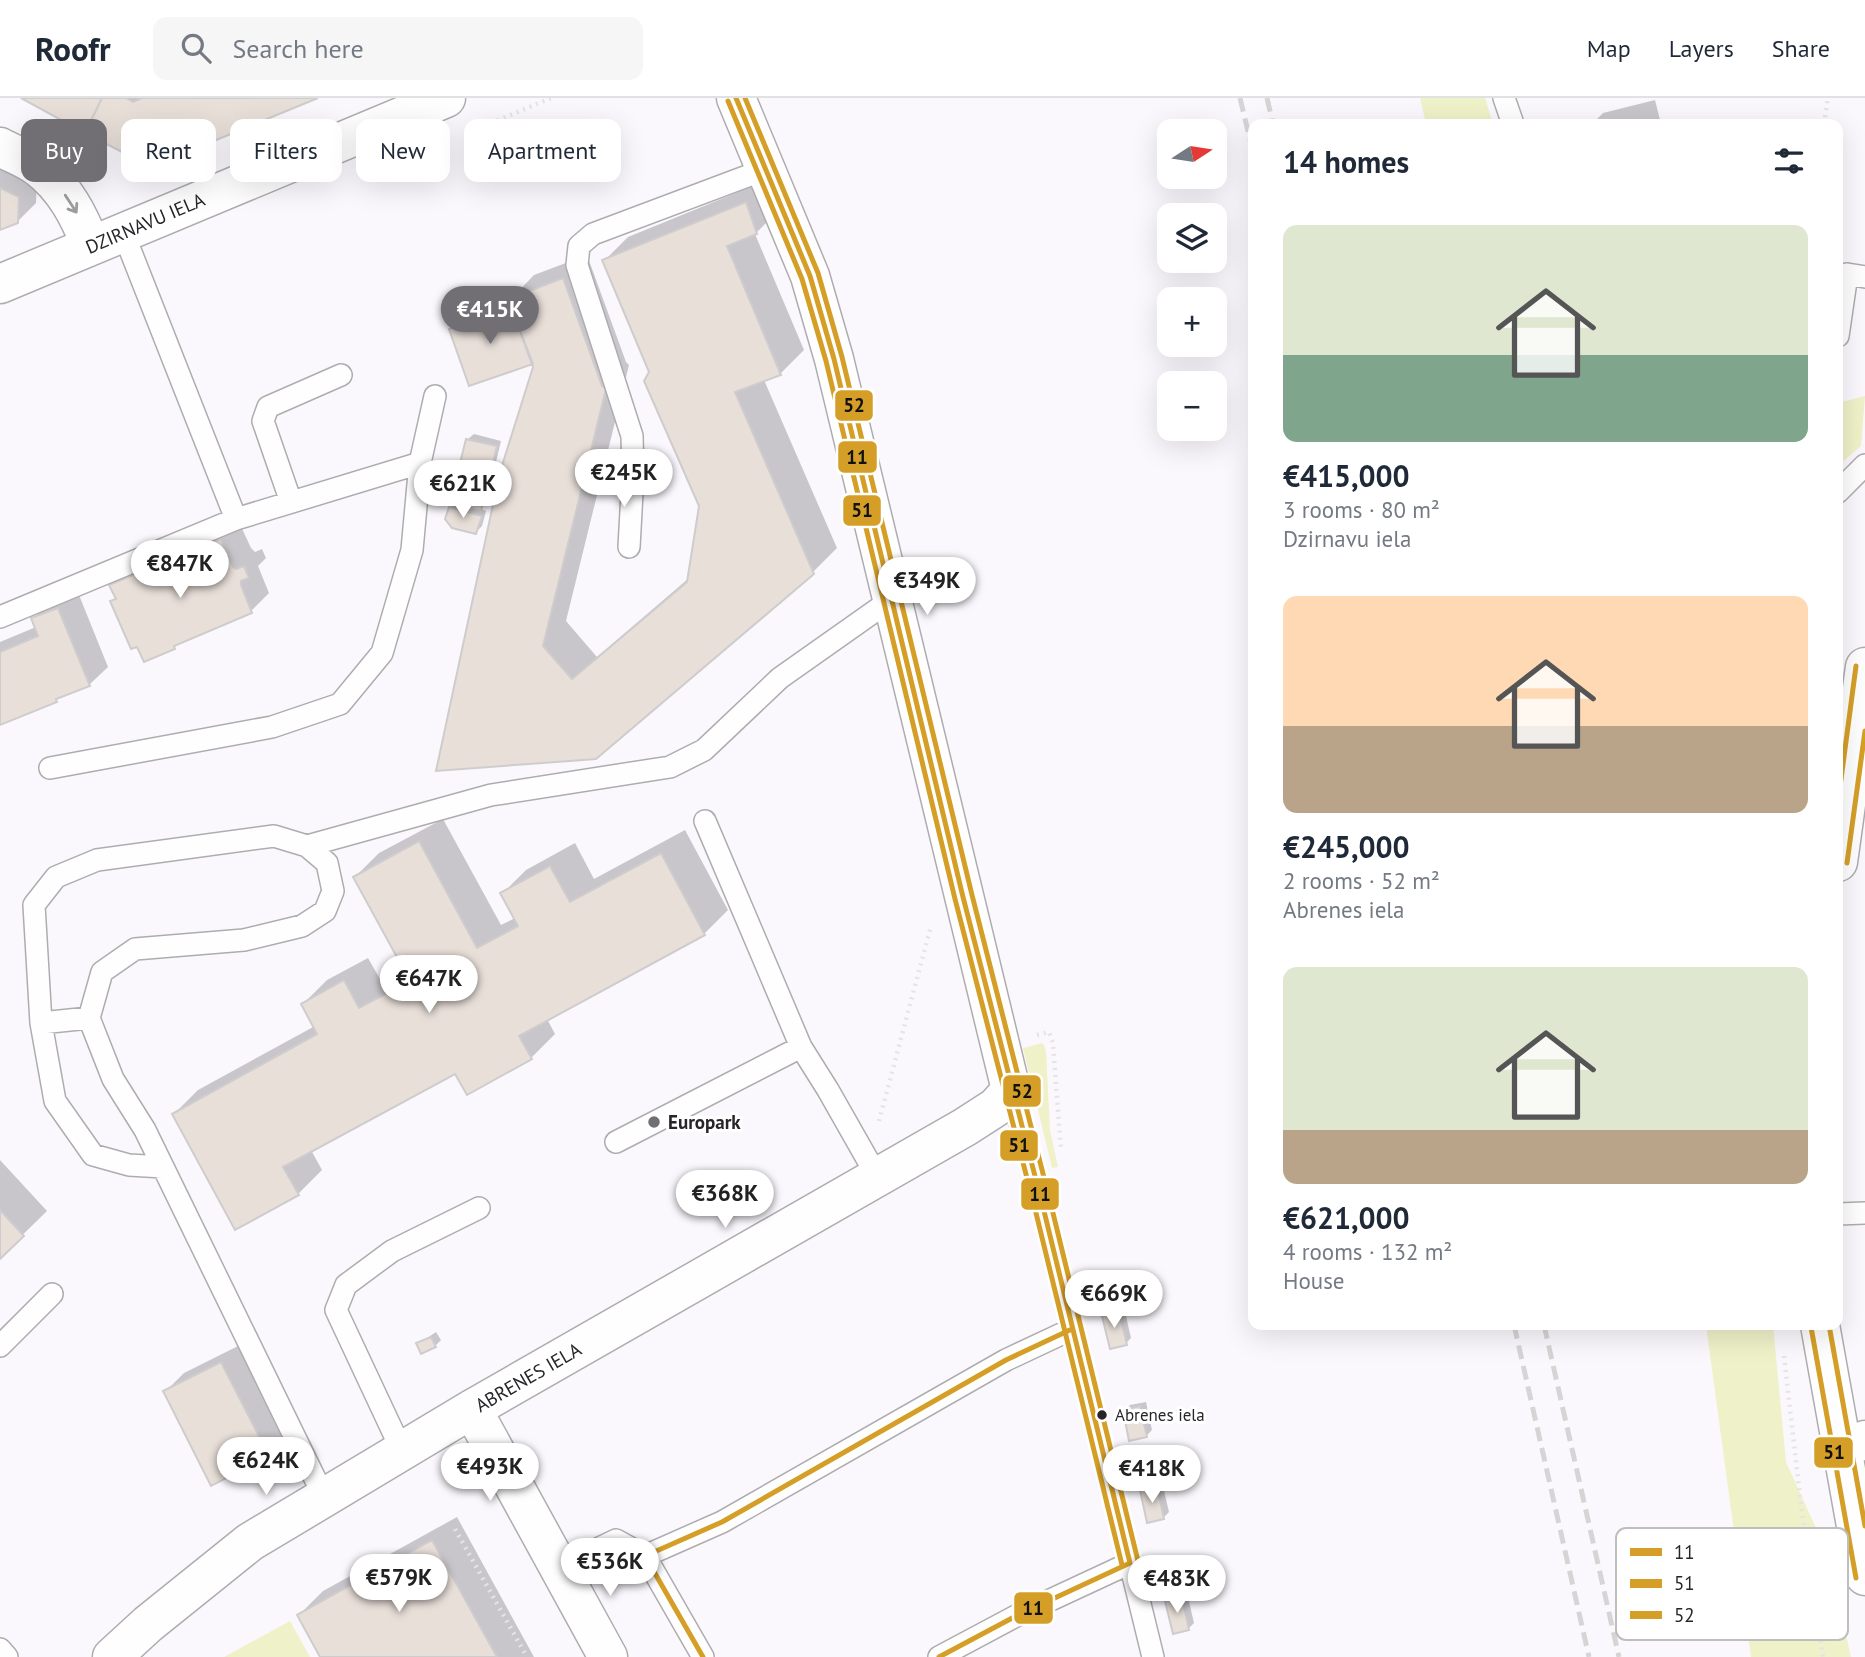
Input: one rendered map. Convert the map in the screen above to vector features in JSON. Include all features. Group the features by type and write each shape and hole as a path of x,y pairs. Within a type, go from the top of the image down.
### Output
{"main road":[{"name":"DZIRNAVU IELA","path":"0,284 446,98"},
{"path":"736,98 810,275 834,359 1011,1090"},
{"path":"0,147 38,167 107,239"},
{"path":"1843,826 1865,667"},
{"name":"ABRENES IELA","path":"112,1657 148,1624 250,1542 472,1409 878,1178 996,1107 1011,1090"},
{"path":"1820,1330 1853,1444 1865,1576"},
{"path":"472,1409 608,1657"}],"lane":[{"path":"1504,98 1511,119"},
{"path":"629,547 632,436 577,265 579,246 593,234 765,169"},
{"path":"107,239 236,519"},
{"path":"1843,302 1847,274 1865,276"},
{"path":"291,502 263,421 268,407 341,375"},
{"path":"50,768 272,727 340,704 382,653 412,550 419,463 435,396"},
{"path":"0,617 236,519 419,463"},
{"path":"1843,487 1865,465"},
{"path":"307,846 491,795 670,767 704,750 780,678 892,599"},
{"path":"705,821 801,1047 878,1178"},
{"path":"163,1167 129,1165 93,1155 55,1101 41,1023 34,905 56,877 97,860 274,836 307,846 327,863 333,891 326,911 302,926 244,940 135,949 102,972 89,1018 113,1079 145,1130 324,1497"},
{"path":"41,1023 89,1018"},
{"path":"616,1142 801,1047"},
{"path":"1011,1090 1044,1211 1153,1657"},
{"path":"402,1451 336,1310 346,1285 392,1251 479,1208"},
{"path":"1843,1214 1865,1213"},
{"path":"0,1346 52,1294"},
{"path":"645,1556 722,1522 1006,1360 1072,1329"},
{"path":"560,1567 616,1541 645,1556 703,1657"},
{"path":"939,1657 1016,1616 1130,1563"},
{"path":"0,1649 7,1657"}],"path":[{"path":"1825,119 1828,98"},
{"path":"876,1133 933,919"},
{"path":"1783,1352 1804,1528"},
{"path":"455,1529 527,1657"}],"green space":[{"path":"1420,98 1485,98 1491,119 1425,119"},
{"path":"1865,396 1861,446 1843,462 1843,402"},
{"path":"1043,1043 1046,1051 1050,1130 1058,1167 1052,1168 1023,1048"},
{"path":"1707,1330 1773,1330 1786,1462 1816,1528 1734,1528"},
{"path":"290,1621 310,1657 224,1657"},
{"path":"1749,1640 1847,1640 1851,1657 1751,1657"}],"building":[{"path":"21,98 102,98 92,119 59,119"},
{"path":"102,98 126,98 133,102 142,98 318,98 267,119 230,119 230,134 216,140 216,119 121,119 121,152 107,144 107,119 92,119"},
{"path":"0,188 19,197 18,223 0,230"},
{"path":"746,202 757,234 727,246 781,375 735,392 814,574 596,759 436,771 500,472 533,367 508,299 563,278 602,386 606,389 543,646 572,679 687,582 699,506 644,381 649,372 602,260"},
{"path":"511,307 533,364 469,386 449,329 474,320 472,314 491,308 493,313"},
{"path":"466,439 497,446 481,511 450,504"},
{"path":"449,507 482,516 476,534 452,528 445,519"},
{"path":"221,539 233,567 236,569 244,566 249,578 241,581 241,585 252,613 174,646 175,649 144,662 137,647 131,649 110,601 116,599 109,585 190,549 191,551"},
{"path":"58,608 90,686 0,725 0,652 38,636 31,618"},
{"path":"419,841 477,948 518,926 500,893 550,866 570,902 661,853 705,935 519,1036 532,1059 467,1095 455,1074 283,1167 299,1195 235,1230 172,1114 317,1034 301,1004 344,980 359,1008 410,981 353,877"},
{"path":"0,1210 24,1236 0,1259"},
{"path":"1119,1312 1127,1345 1110,1349 1102,1316"},
{"path":"431,1337 436,1347 421,1354 416,1343"},
{"path":"221,1362 269,1456 211,1486 163,1391"},
{"path":"1140,1406 1147,1437 1129,1441 1123,1410"},
{"path":"1157,1486 1164,1519 1147,1523 1140,1490"},
{"path":"432,1540 497,1657 320,1657 297,1615"},
{"path":"1182,1597 1189,1630 1173,1634 1165,1601"}],"railway":[{"path":"1240,98 1248,131"},
{"path":"1267,98 1272,119"},
{"path":"1515,1330 1589,1657"},
{"path":"1545,1330 1619,1657"}],"transit line":[{"name":"11","path":"736,98 810,276 834,359 963,897 1044,1211 1130,1563"},
{"name":"52","path":"745,98 818,273 842,357 972,895 1138,1561"},
{"name":"51","path":"728,101 802,279 826,361 955,899 1036,1213 1122,1565"},
{"name":"52","path":"1843,764 1856,666"},
{"name":"51","path":"1847,863 1865,731"},
{"name":"11","path":"645,1556 722,1522 1006,1360 1072,1329"},
{"name":"51","path":"1812,1330 1847,1528"},
{"name":"52","path":"1830,1330 1865,1526"},
{"name":"51","path":"1848,1533 1856,1578"},
{"name":"11","path":"645,1556 703,1657"},
{"name":"11","path":"939,1657 1016,1616 1130,1563"}],"place":[{"name":"Europark","path":"654,1122"},
{"name":"Abrenes iela","path":"1102,1415"}]}
